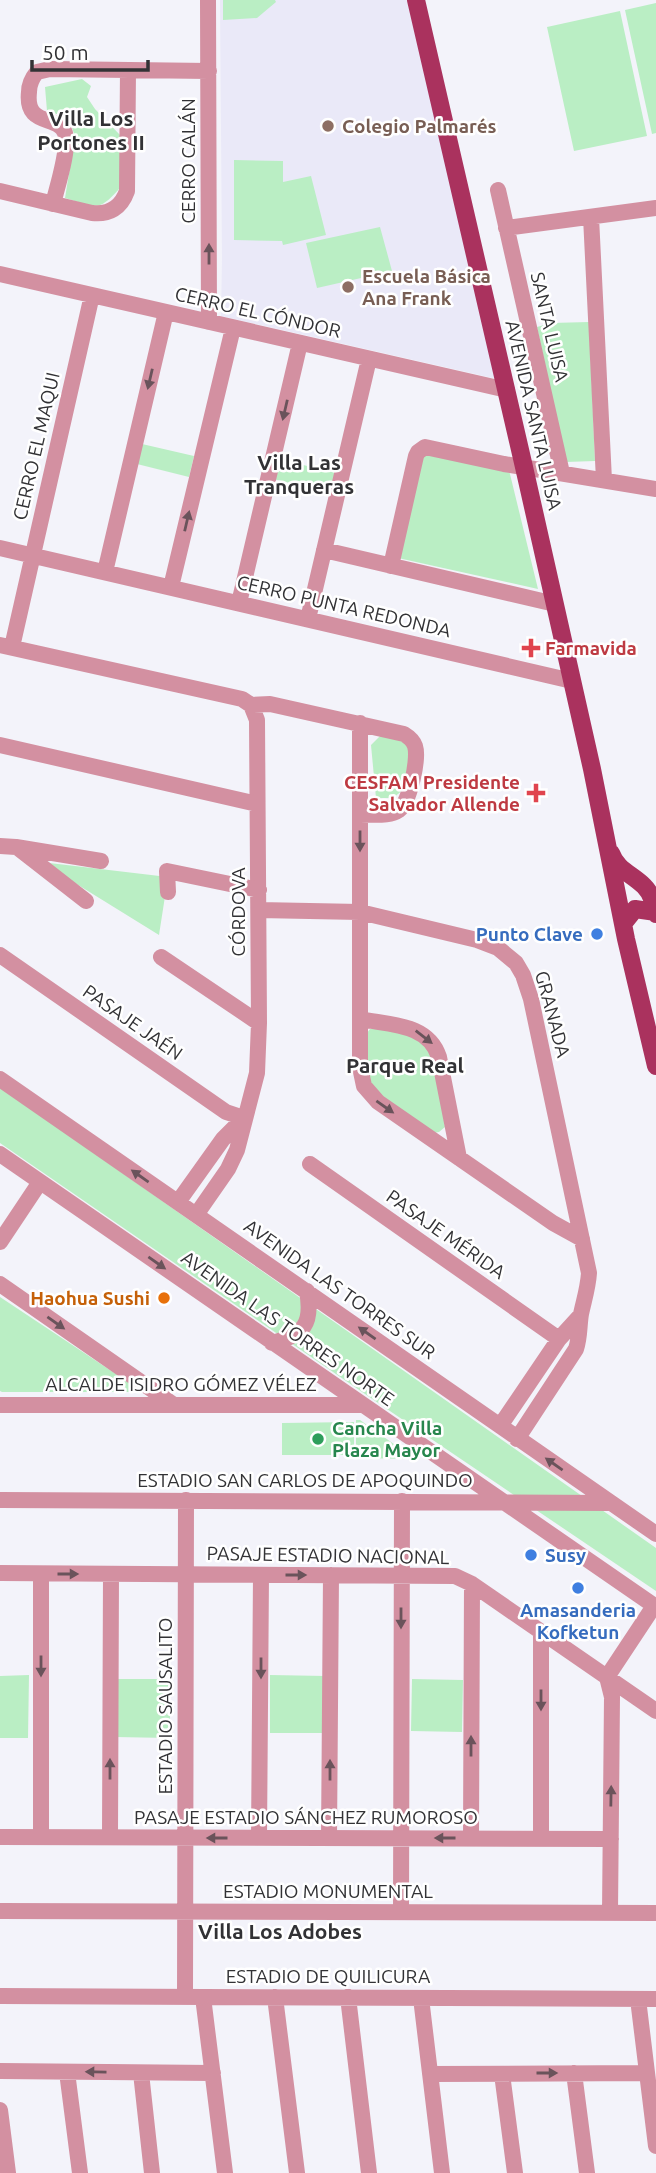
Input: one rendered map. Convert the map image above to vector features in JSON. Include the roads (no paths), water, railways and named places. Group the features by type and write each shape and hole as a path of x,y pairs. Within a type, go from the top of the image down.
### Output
{"main road":[{"name":"AVENIDA SANTA LUISA","path":"416,0 507,390 656,1066"},
{"name":"AVENIDA SANTA LUISA","path":"606,839 616,863 650,894 656,913"},
{"path":"623,924 635,909 656,913"}],"street":[{"name":"CERRO CALÁN","path":"208,0 209,322"},
{"path":"53,204 66,147 65,135 61,126 37,116 30,108 28,94 37,72 50,69 209,71"},
{"path":"0,191 92,213 104,214 116,208 124,199 127,188 128,70"},
{"name":"SANTA LUISA","path":"498,190 562,473"},
{"path":"506,228 656,208"},
{"path":"592,217 604,480"},
{"name":"CERRO EL CÓNDOR","path":"0,274 507,390"},
{"name":"CERRO EL MAQUI","path":"6,646 33,555 92,295"},
{"path":"105,572 166,312"},
{"path":"171,587 233,328"},
{"path":"239,603 300,343"},
{"path":"308,619 369,359"},
{"path":"391,566 416,456 421,449 430,447 524,467 656,489"},
{"name":"CERRO PUNTA REDONDA","path":"0,548 572,681"},
{"path":"324,550 555,604"},
{"path":"6,646 242,699 251,705 270,704 404,733 413,742 416,753 408,799 401,809 391,814 360,815"},
{"name":"CÓRDOVA","path":"196,1215 233,1161 257,1073 257,720 251,705"},
{"path":"360,723 360,1073 367,1092 553,1223 582,1239"},
{"path":"0,745 257,804"},
{"path":"8,846 101,861"},
{"path":"8,846 86,901"},
{"path":"168,892 167,871 258,890"},
{"path":"259,910 360,912"},
{"name":"GRANADA","path":"360,912 483,942 505,952 519,968 531,999 589,1273 576,1349 517,1439"},
{"name":"PASAJE JAÉN","path":"0,955 226,1112 244,1118"},
{"path":"161,957 259,1023"},
{"path":"360,1019 412,1029 421,1032 433,1043 439,1057 459,1158"},
{"name":"AVENIDA LAS TORRES SUR","path":"0,1079 656,1534"},
{"name":"CÓRDOVA","path":"178,1202 230,1131 244,1118"},
{"path":"217,1148 227,1151 233,1161"},
{"name":"AVENIDA LAS TORRES NORTE","path":"0,1154 655,1606"},
{"name":"PASAJE MÉRIDA","path":"310,1164 559,1339"},
{"path":"0,1241 40,1182"},
{"path":"0,1284 174,1405"},
{"path":"272,1343 304,1328 310,1306 307,1292"},
{"name":"GRANADA","path":"500,1426 559,1339 580,1316"},
{"name":"ALCALDE ISIDRO GÓMEZ VÉLEZ","path":"0,1405 362,1405"},
{"name":"ESTADIO SAN CARLOS DE APOQUINDO","path":"0,1500 610,1503"},
{"name":"ESTADIO SAUSALITO","path":"185,1997 186,1500"},
{"path":"401,1912 402,1501"},
{"name":"PASAJE ESTADIO NACIONAL","path":"0,1573 461,1578 656,1711"},
{"path":"41,1573 41,1837"},
{"path":"110,1837 111,1574"},
{"path":"259,1838 261,1575"},
{"path":"330,1838 331,1575"},
{"path":"471,1838 472,1584"},
{"path":"610,1913 612,1697 607,1677 655,1606"},
{"path":"541,1632 541,1839"},
{"name":"PASAJE ESTADIO SÁNCHEZ RUMOROSO","path":"0,1837 611,1839"},
{"name":"ESTADIO MONUMENTAL","path":"0,1910 656,1913"},
{"name":"ESTADIO DE QUILICURA","path":"0,1996 656,1999"},
{"path":"203,1997 225,2173"},
{"path":"275,1997 297,2173"},
{"path":"348,1997 369,2173"},
{"path":"421,1998 442,2173"},
{"path":"638,1998 656,2146"},
{"path":"0,2071 213,2073"},
{"path":"67,2072 80,2173"},
{"path":"141,2073 152,2173"},
{"path":"575,2073 587,2173"},
{"path":"430,2074 647,2073"},
{"path":"502,2074 515,2173"},
{"path":"0,2110 8,2173"}],"place":[{"name":"Colegio Palmarés","path":"328,126"},
{"name":"Escuela Básica Ana Frank","path":"348,287"},
{"name":"Farmavida","path":"531,648"},
{"name":"CESFAM Presidente Salvador Allende","path":"536,793"},
{"name":"Punto Clave","path":"597,934"},
{"name":"Haohua Sushi","path":"164,1298"},
{"name":"Cancha Villa Plaza Mayor","path":"318,1439"},
{"name":"Susy","path":"531,1555"},
{"name":"Amasanderia Kofketun","path":"578,1588"}],"district":[{"name":"Villa Los Portones II","path":"91,130"},
{"name":"Villa Las Tranqueras","path":"299,474"},
{"name":"Parque Real","path":"405,1065"},
{"name":"Villa Los Adobes","path":"280,1931"}]}
